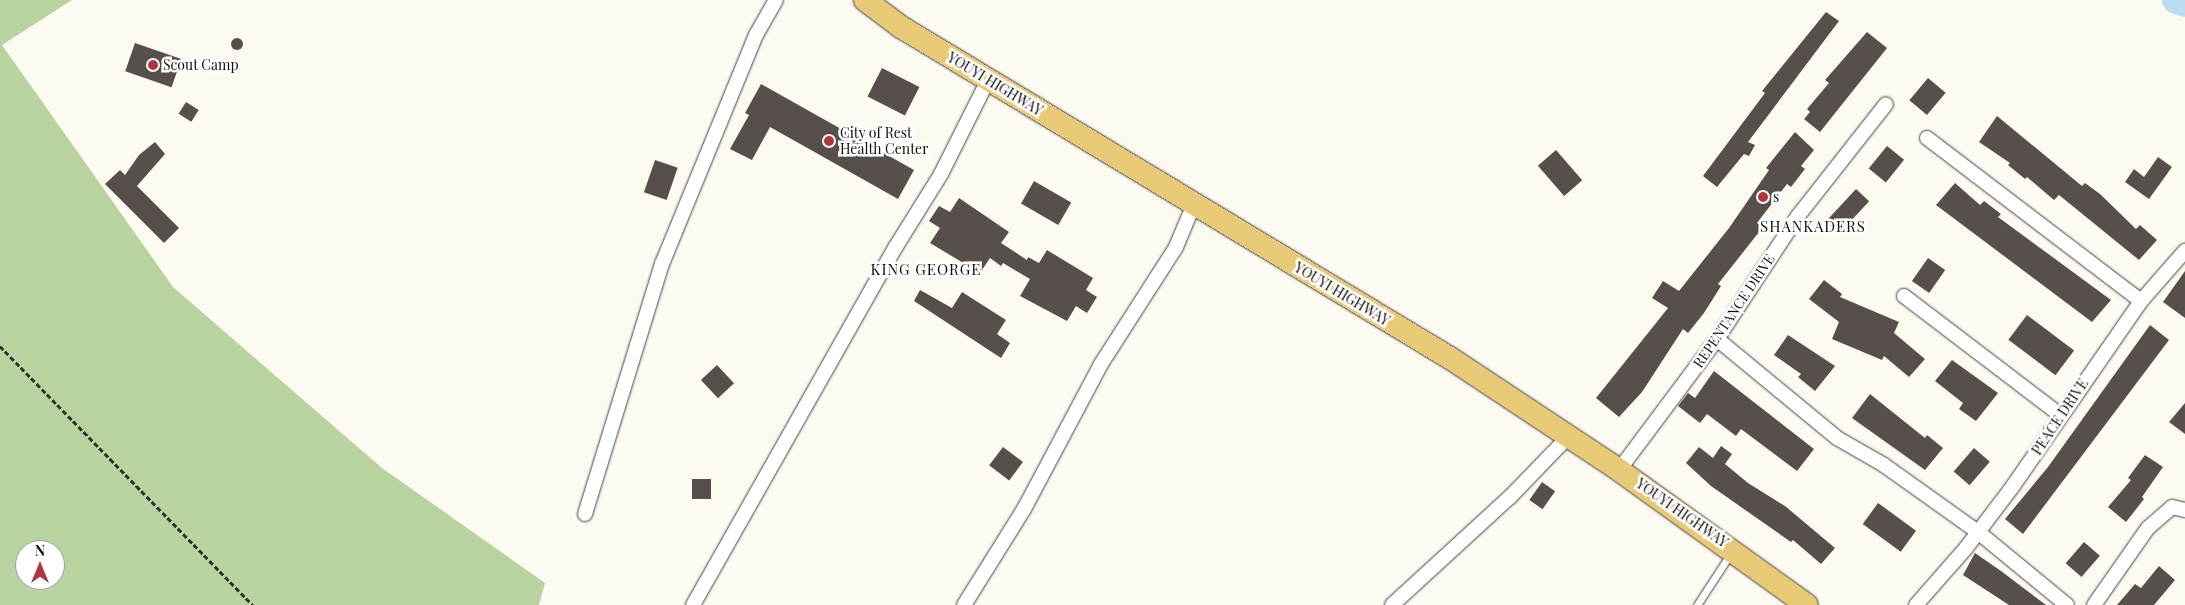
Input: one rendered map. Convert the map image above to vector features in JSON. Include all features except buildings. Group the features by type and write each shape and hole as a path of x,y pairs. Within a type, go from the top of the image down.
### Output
{"main road":[{"name":"YOUYI HIGHWAY","path":"865,0 901,27 1450,358 1734,549 1807,605"}],"street":[{"path":"585,514 662,264 756,35 776,0"},
{"path":"693,605 895,248 941,174 988,80"},
{"name":"REPENTANCE DRIVE","path":"1619,470 1717,339 1798,216 1886,104"},
{"path":"1927,138 2141,301"},
{"path":"964,605 1024,509 1101,364 1176,247 1194,204"},
{"name":"PEACE DRIVE","path":"1916,605 1978,532 2013,486 2060,415 2141,301 2168,275 2185,251"},
{"path":"1904,296 2060,415"},
{"path":"1717,339 1837,438 1884,465 1978,532 2067,605"},
{"path":"1392,605 1510,497 1568,437"},
{"path":"2094,605 2148,528 2172,507 2185,510"}],"lane":[{"path":"1698,605 1734,549"}],"path":[{"path":"0,346 253,605"}],"green space":[{"path":"0,0 72,0 2,45 173,287 382,468 545,583 539,605 0,605"}],"waterway":[{"path":"2176,0 2185,3"}],"place":[{"name":"Scout Camp","path":"153,65"},
{"name":"City of Rest Health Center","path":"829,141"},
{"name":"s","path":"1763,197"}],"district":[{"name":"SHANKADERS","path":"1813,227"},
{"name":"KING GEORGE","path":"926,270"}]}
